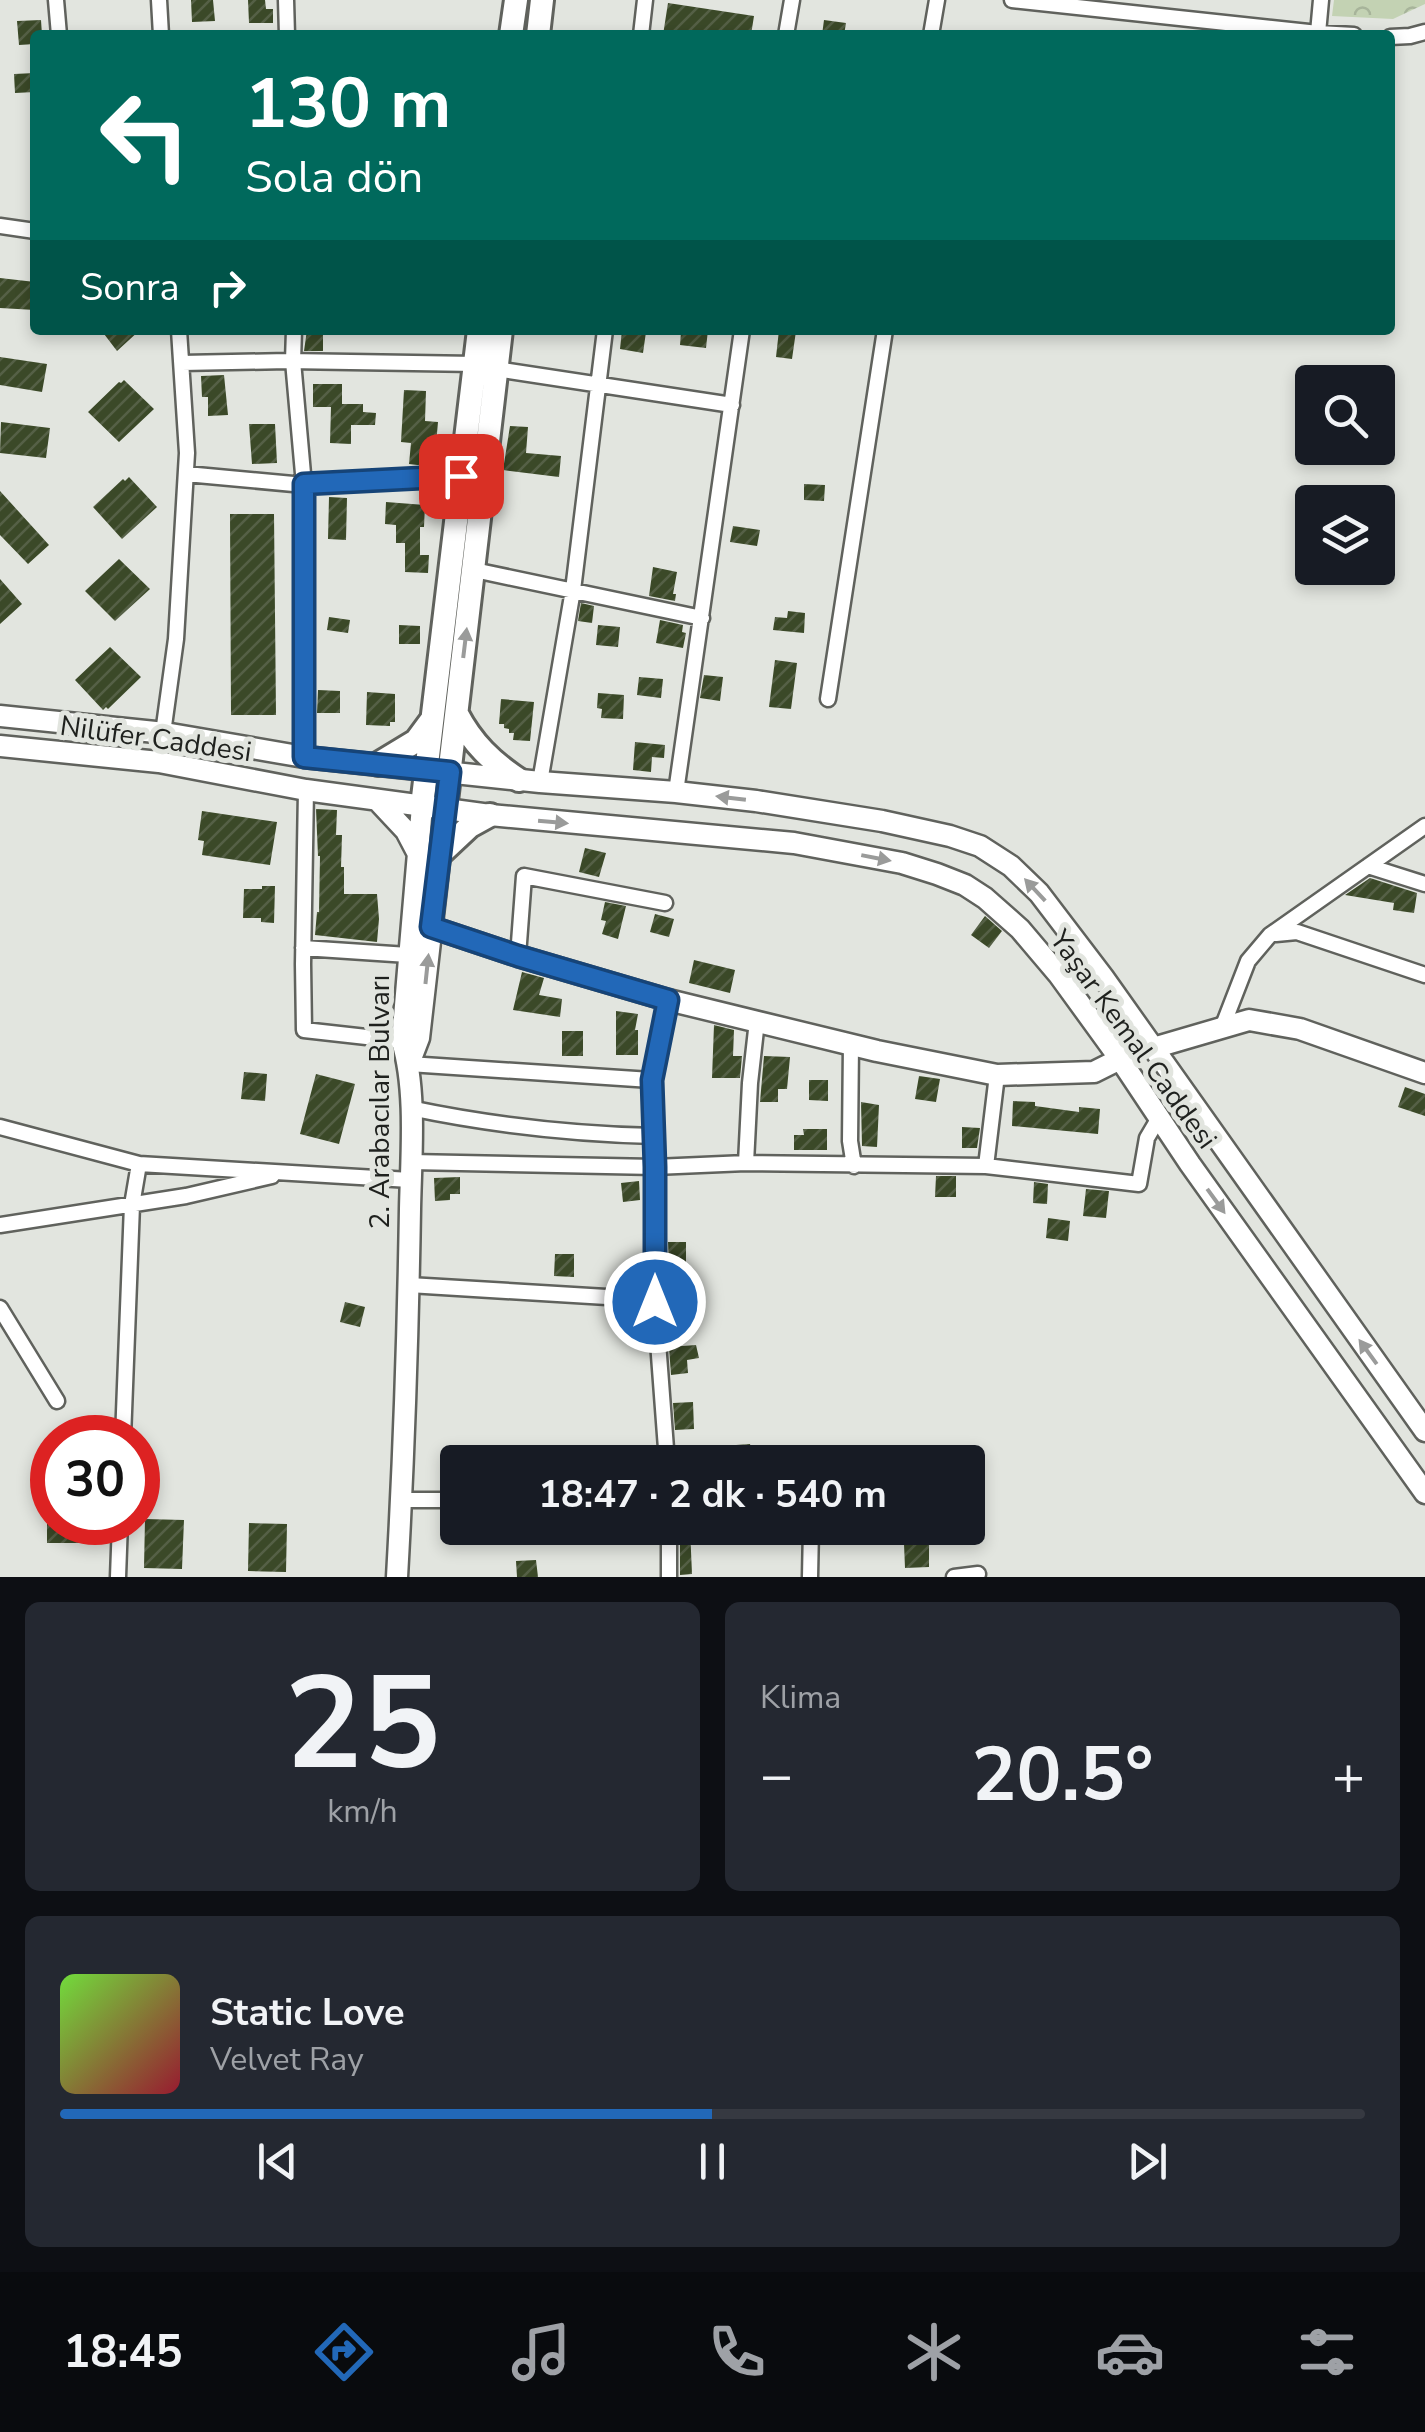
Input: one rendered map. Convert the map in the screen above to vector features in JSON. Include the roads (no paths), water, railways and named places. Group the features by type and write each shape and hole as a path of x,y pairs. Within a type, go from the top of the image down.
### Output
{"main road":[{"path":"513,30 516,0"},
{"path":"539,30 542,0"},
{"path":"433,808 450,772 456,714 486,367 480,335"},
{"path":"433,808 426,770 461,476 486,367 499,335"},
{"path":"456,714 467,733 497,766 530,781"},
{"path":"378,764 416,741 432,719"},
{"path":"428,853 490,815"}],"street":[{"path":"56,0 59,30"},
{"path":"158,0 161,30"},
{"path":"286,0 287,30"},
{"path":"642,30 645,0"},
{"path":"787,30 792,0"},
{"path":"932,30 937,0"},
{"path":"1012,0 1291,30"},
{"path":"1190,19 1192,0"},
{"path":"1318,30 1321,0"},
{"path":"1395,36 1425,32"},
{"path":"0,226 30,230"},
{"path":"159,762 176,639 186,474 179,335"},
{"path":"294,335 304,484 304,757"},
{"path":"530,781 573,590 604,335"},
{"path":"676,792 741,335"},
{"path":"828,698 884,335"},
{"path":"182,363 293,361 486,367 732,405"},
{"path":"186,474 304,484 461,476"},
{"path":"479,570 702,618"},
{"name":"Yaşar Kemal Caddesi","path":"0,716 165,732 304,757 756,801 882,820 980,846 1011,866 1039,893 1425,1431"},
{"name":"Nilüfer Caddesi","path":"0,746 159,762 306,790 433,808"},
{"path":"306,790 304,1030 402,1041"},
{"path":"376,799 428,853"},
{"path":"433,808 428,853 431,927 419,1038 409,1064 652,1080"},
{"name":"Yaşar Kemal Caddesi","path":"433,808 794,843 902,863 965,885 985,898 1020,930 1059,975 1425,1493"},
{"path":"1222,1028 1248,961 1270,935 1425,826"},
{"name":"2. Arabacılar Bulvarı","path":"397,1577 411,1171 409,1064 402,1041 408,955 428,853"},
{"path":"1368,866 1425,884"},
{"path":"518,956 524,876 665,903"},
{"path":"431,927 668,1000 996,1075 1094,1072 1120,1059"},
{"path":"1270,935 1297,932 1425,975"},
{"path":"303,948 408,955"},
{"path":"665,1445 655,1302 652,1080 668,1000"},
{"path":"1153,1048 1249,1020 1300,1028 1425,1074"},
{"path":"746,1164 757,1021"},
{"path":"850,1044 850,1141 854,1166"},
{"path":"986,1166 996,1075"},
{"path":"410,1108 521,1127 654,1136"},
{"path":"0,1126 139,1164 288,1172 746,1164 986,1166 1139,1184 1147,1138 1160,1116"},
{"path":"125,1415 132,1204 139,1164"},
{"path":"0,1225 186,1196 288,1172"},
{"path":"409,1285 655,1302"},
{"path":"0,1308 58,1400"},
{"path":"402,1500 440,1500"},
{"path":"118,1577 119,1545"},
{"path":"669,1545 669,1577"},
{"path":"810,1577 811,1545"},
{"path":"954,1577 978,1574"}]}
